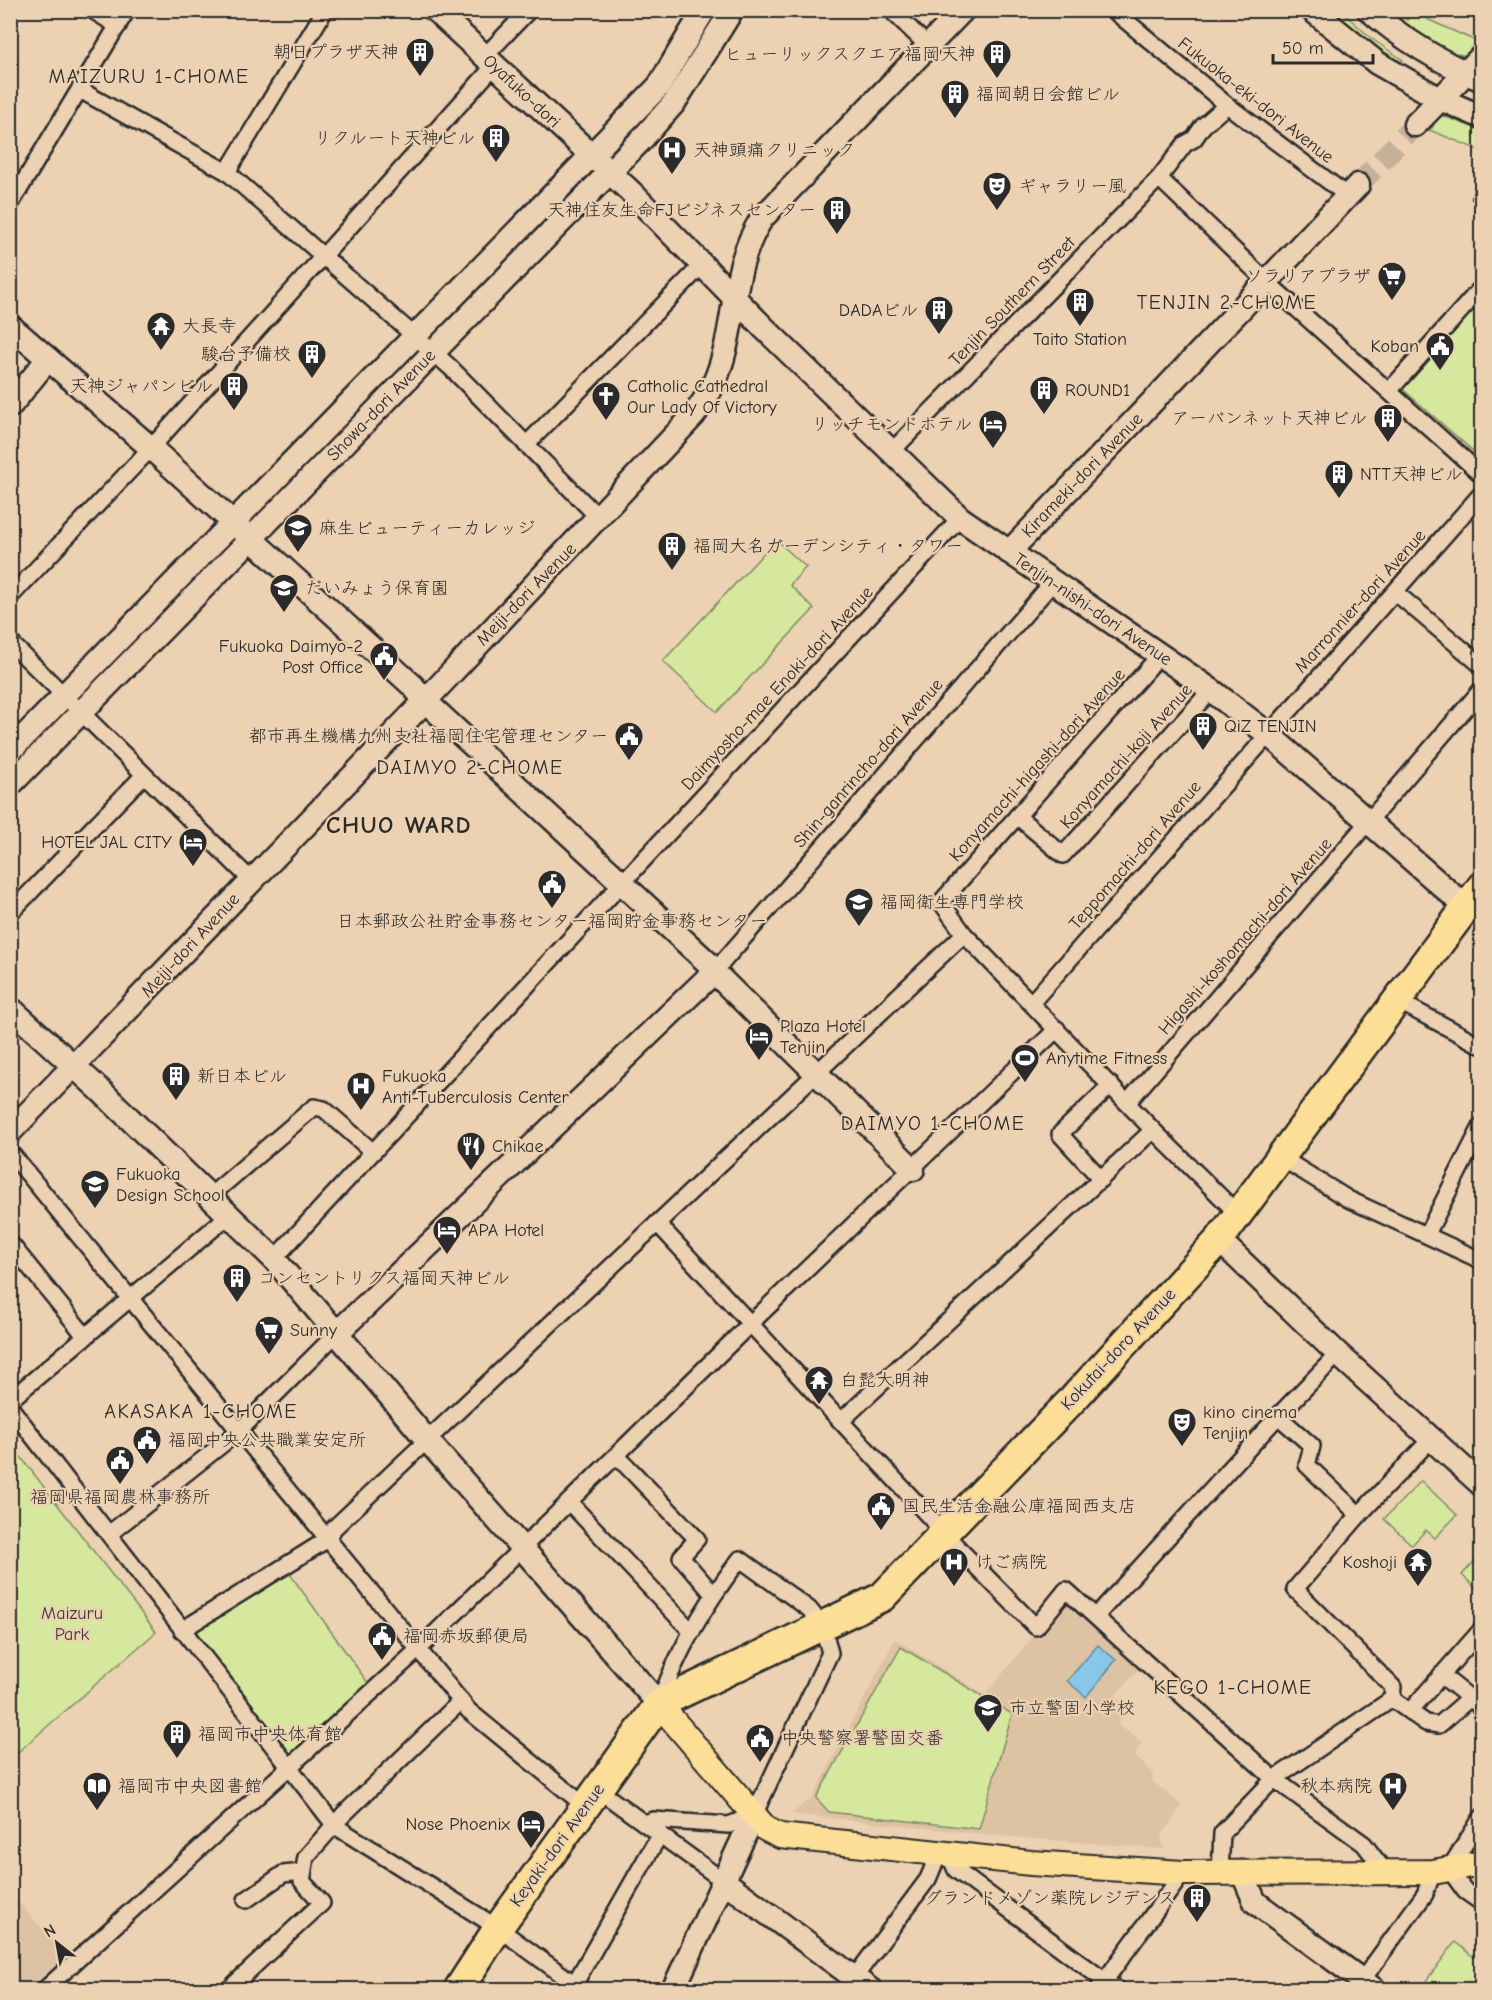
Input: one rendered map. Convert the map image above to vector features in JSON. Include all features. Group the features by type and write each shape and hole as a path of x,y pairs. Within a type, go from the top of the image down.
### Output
{"highway":[{"name":"Kokutai-doro Avenue","path":"659,1704 882,1597 945,1533 1219,1240 1473,896"},
{"name":"Keyaki-dori Avenue","path":"458,1989 498,1928 659,1704"}],"main road":[{"path":"659,1704 766,1829 780,1836 1030,1863 1183,1873 1386,1873 1441,1870 1482,1863"}],"street":[{"path":"92,10 118,26"},
{"path":"10,205 128,10"},
{"path":"227,172 325,10"},
{"name":"Oyafuko-dori","path":"435,10 609,171 701,266"},
{"path":"10,597 151,448 323,257 490,60 529,10"},
{"name":"Showa-dori Avenue","path":"10,752 659,86 704,10"},
{"name":"Showa-dori Avenue","path":"10,785 674,103 732,10"},
{"path":"891,10 928,46"},
{"name":"Meiji-dori Avenue","path":"10,1132 425,701 694,415 714,383 748,239 762,218 963,10"},
{"name":"Fukuoka-eki-dori Avenue","path":"1113,10 1227,105 1353,191"},
{"path":"1312,10 1377,63 1440,99 1482,117"},
{"path":"1369,10 1394,32 1473,76"},
{"path":"1415,125 1440,99 1473,76 1482,56"},
{"path":"80,90 227,172 433,352 599,518"},
{"name":"Tenjin Southern Street","path":"892,450 1159,178 1185,144 1194,139 1203,126 1227,105"},
{"path":"1159,178 1267,282 1482,475"},
{"name":"Kirameki-dori Avenue","path":"1009,552 1353,191"},
{"path":"526,445 701,266"},
{"name":"Tenjin-nishi-dori Avenue","path":"701,266 960,518 1211,690 1268,734 1367,822 1473,896"},
{"path":"1389,391 1482,287"},
{"path":"10,327 151,448 249,540 413,686 425,701 707,962 714,972 913,1169"},
{"path":"10,406 48,359"},
{"name":"Marronnier-dori Avenue","path":"1268,734 1482,493"},
{"name":"Daimyosho-mae Enoki-dori Avenue","path":"274,1259 960,518"},
{"name":"Shin-ganrincho-dori Avenue","path":"714,972 1053,582"},
{"path":"1395,592 1482,666"},
{"path":"10,642 252,881"},
{"name":"Konyamachi-higashi-dori Avenue","path":"964,934 941,902 1161,654"},
{"name":"Higashi-koshomachi-dori Avenue","path":"1128,1102 1482,689"},
{"name":"Konyamachi-koji Avenue","path":"1017,816 1063,855 1211,690"},
{"name":"Teppomachi-dori Avenue","path":"1032,1002 1268,734"},
{"path":"10,914 144,775"},
{"path":"182,1630 328,1539 334,1528 964,934 1153,1130 1238,1214"},
{"path":"109,1534 239,1431 336,1334 714,972"},
{"path":"1396,1000 1482,1046"},
{"path":"10,1008 75,1067 274,1259 427,1440 659,1704 670,1672 713,1594 740,1559 809,1609 823,1626 831,1653 673,1989"},
{"path":"44,1989 419,1649 751,1323 1057,1029"},
{"path":"1101,1179 1060,1134 1111,1085"},
{"path":"209,1197 314,1107 324,1109 373,1152"},
{"path":"1427,1234 1482,1125"},
{"path":"841,1421 1153,1130"},
{"path":"10,1152 461,1701 591,1797 645,1823 857,1985 944,1853 956,1870 1107,1987 1183,1873"},
{"path":"1280,1157 1348,1199 1482,1261"},
{"path":"10,1400 228,1216"},
{"path":"657,1223 945,1533 1036,1627 1066,1590 1274,1779 1364,1844 1386,1873"},
{"path":"1219,1240 1338,1354 1482,1485"},
{"path":"10,1243 86,1336"},
{"path":"1096,1616 1278,1416 1338,1354"},
{"path":"10,1407 335,1826 498,1928 576,1988 660,1834"},
{"path":"1278,1416 1312,1446 1307,1466 1359,1515"},
{"path":"1392,1699 1393,1687 1295,1589 1359,1515 1431,1439"},
{"path":"617,1456 697,1539 681,1557 713,1594"},
{"path":"570,1503 692,1632"},
{"path":"1410,1711 1482,1629"},
{"path":"1392,1699 1426,1723 1439,1725 1476,1703 1441,1675"},
{"path":"1392,1699 1274,1779 1222,1833 1231,1872 1255,1902 1364,1986 1441,1870 1482,1816"},
{"path":"228,1989 322,1903 302,1881 306,1857 461,1701"},
{"path":"645,1823 653,1820 729,1825 754,1815"},
{"path":"1441,1870 1482,1903"},
{"path":"246,1900 283,1874 303,1872"}],"shaded area":[{"name":"市立警固小学校","path":"1064,1599 1141,1667 1115,1696 1123,1705 1120,1711 1124,1716 1117,1724 1142,1742 1135,1756 1153,1774 1152,1781 1182,1805 1161,1837 1163,1849 1010,1837 791,1814 813,1797 895,1639 985,1695"},
{"path":"10,1893 66,1955 29,1989 11,1989"}],"green space":[{"path":"1333,11 1341,11 1372,39 1403,60 1401,62 1376,47"},
{"path":"1387,11 1395,11 1407,20 1411,15 1406,11 1418,11 1429,20 1478,42 1481,38 1481,47 1469,54 1457,54 1424,37"},
{"path":"1443,116 1481,130 1481,151 1427,129 1432,128 1437,118"},
{"path":"568,190 572,193 431,338 429,335"},
{"path":"1481,292 1481,458 1398,385"},
{"path":"410,356 412,358 261,513 259,511"},
{"path":"776,540 806,567 790,585 814,609 717,712 663,661"},
{"path":"216,555 218,556 91,687 90,685"},
{"name":"Maizuru Park","path":"10,1443 156,1632 11,1758 10,1758"},
{"path":"1421,1481 1457,1515 1435,1538 1426,1530 1412,1545 1384,1519"},
{"path":"1481,1554 1481,1585 1477,1589 1462,1575"},
{"path":"290,1574 370,1686 292,1755 197,1635 197,1630"},
{"path":"901,1647 1012,1714 979,1829 829,1812 816,1798"},
{"path":"1455,1942 1481,1963 1481,1989 1420,1989"}],"water":[{"path":"1098,1645 1116,1660 1086,1697 1067,1681"}],"tunnel":[{"path":"1358,185 1415,125"}],"railway":[{"path":"1474,198 1482,201"}],"place":[{"name":"朝日プラザ天神","path":"420,78"},
{"name":"ヒューリックスクエア福岡天神","path":"997,80"},
{"name":"福岡朝日会館ビル","path":"955,120"},
{"name":"リクルート天神ビル","path":"496,164"},
{"name":"天神頭痛クリニック","path":"672,176"},
{"name":"ギャラリー風","path":"997,212"},
{"name":"天神住友生命FJビジネスセンター","path":"837,236"},
{"name":"ソラリアプラザ","path":"1392,302"},
{"name":"Taito Station","path":"1080,328"},
{"name":"DADAビル","path":"939,336"},
{"name":"大長寺","path":"161,352"},
{"name":"Koban","path":"1440,372"},
{"name":"駿台予備校","path":"312,380"},
{"name":"天神ジャパンビル","path":"234,412"},
{"name":"ROUND1","path":"1044,416"},
{"name":"Catholic Cathedral Our Lady Of Victory","path":"606,422"},
{"name":"アーバンネット天神ビル","path":"1388,444"},
{"name":"リッチモンドホテル","path":"993,450"},
{"name":"NTT天神ビル","path":"1339,500"},
{"name":"麻生ビューティーカレッジ","path":"298,554"},
{"name":"福岡大名ガーデンシティ・タワー","path":"672,572"},
{"name":"だいみょう保育園","path":"284,614"},
{"name":"Fukuoka Daimyo-2 Post Office","path":"384,682"},
{"name":"QiZ TENJIN","path":"1203,752"},
{"name":"都市再生機構九州支社福岡住宅管理センター","path":"629,762"},
{"name":"HOTEL JAL CITY","path":"193,868"},
{"name":"日本郵政公社貯金事務センター福岡貯金事務センター","path":"552,910"},
{"name":"福岡衛生専門学校","path":"859,928"},
{"name":"Plaza Hotel Tenjin","path":"759,1062"},
{"name":"Anytime Fitness","path":"1025,1084"},
{"name":"新日本ビル","path":"176,1102"},
{"name":"Fukuoka Anti-Tuberculosis Center","path":"361,1112"},
{"name":"Chikae","path":"471,1172"},
{"name":"Fukuoka Design School","path":"95,1210"},
{"name":"APA Hotel","path":"447,1256"},
{"name":"コンセントリクス福岡天神ビル","path":"237,1304"},
{"name":"Sunny","path":"269,1356"},
{"name":"白髭大明神","path":"819,1406"},
{"name":"kino cinema Tenjin","path":"1182,1448"},
{"name":"福岡中央公共職業安定所","path":"147,1466"},
{"name":"福岡県福岡農林事務所","path":"120,1486"},
{"name":"国民生活金融公庫福岡西支店","path":"881,1532"},
{"name":"けご病院","path":"954,1588"},
{"name":"Koshoji","path":"1418,1588"},
{"name":"福岡赤坂郵便局","path":"382,1662"},
{"name":"市立警固小学校","path":"988,1734"},
{"name":"福岡市中央体育館","path":"177,1760"},
{"name":"中央警察署警固交番","path":"760,1764"},
{"name":"福岡市中央図書館","path":"97,1812"},
{"name":"秋本病院","path":"1393,1812"},
{"name":"Nose Phoenix","path":"531,1850"},
{"name":"グランドメゾン薬院レジデンス","path":"1197,1924"}],"district":[{"name":"MAIZURU 1-CHOME","path":"149,76"},
{"name":"TENJIN 2-CHOME","path":"1227,302"},
{"name":"DAIMYO 2-CHOME","path":"470,767"},
{"name":"CHUO WARD","path":"399,825"},
{"name":"DAIMYO 1-CHOME","path":"933,1123"},
{"name":"AKASAKA 1-CHOME","path":"201,1411"},
{"name":"KEGO 1-CHOME","path":"1233,1687"}]}
